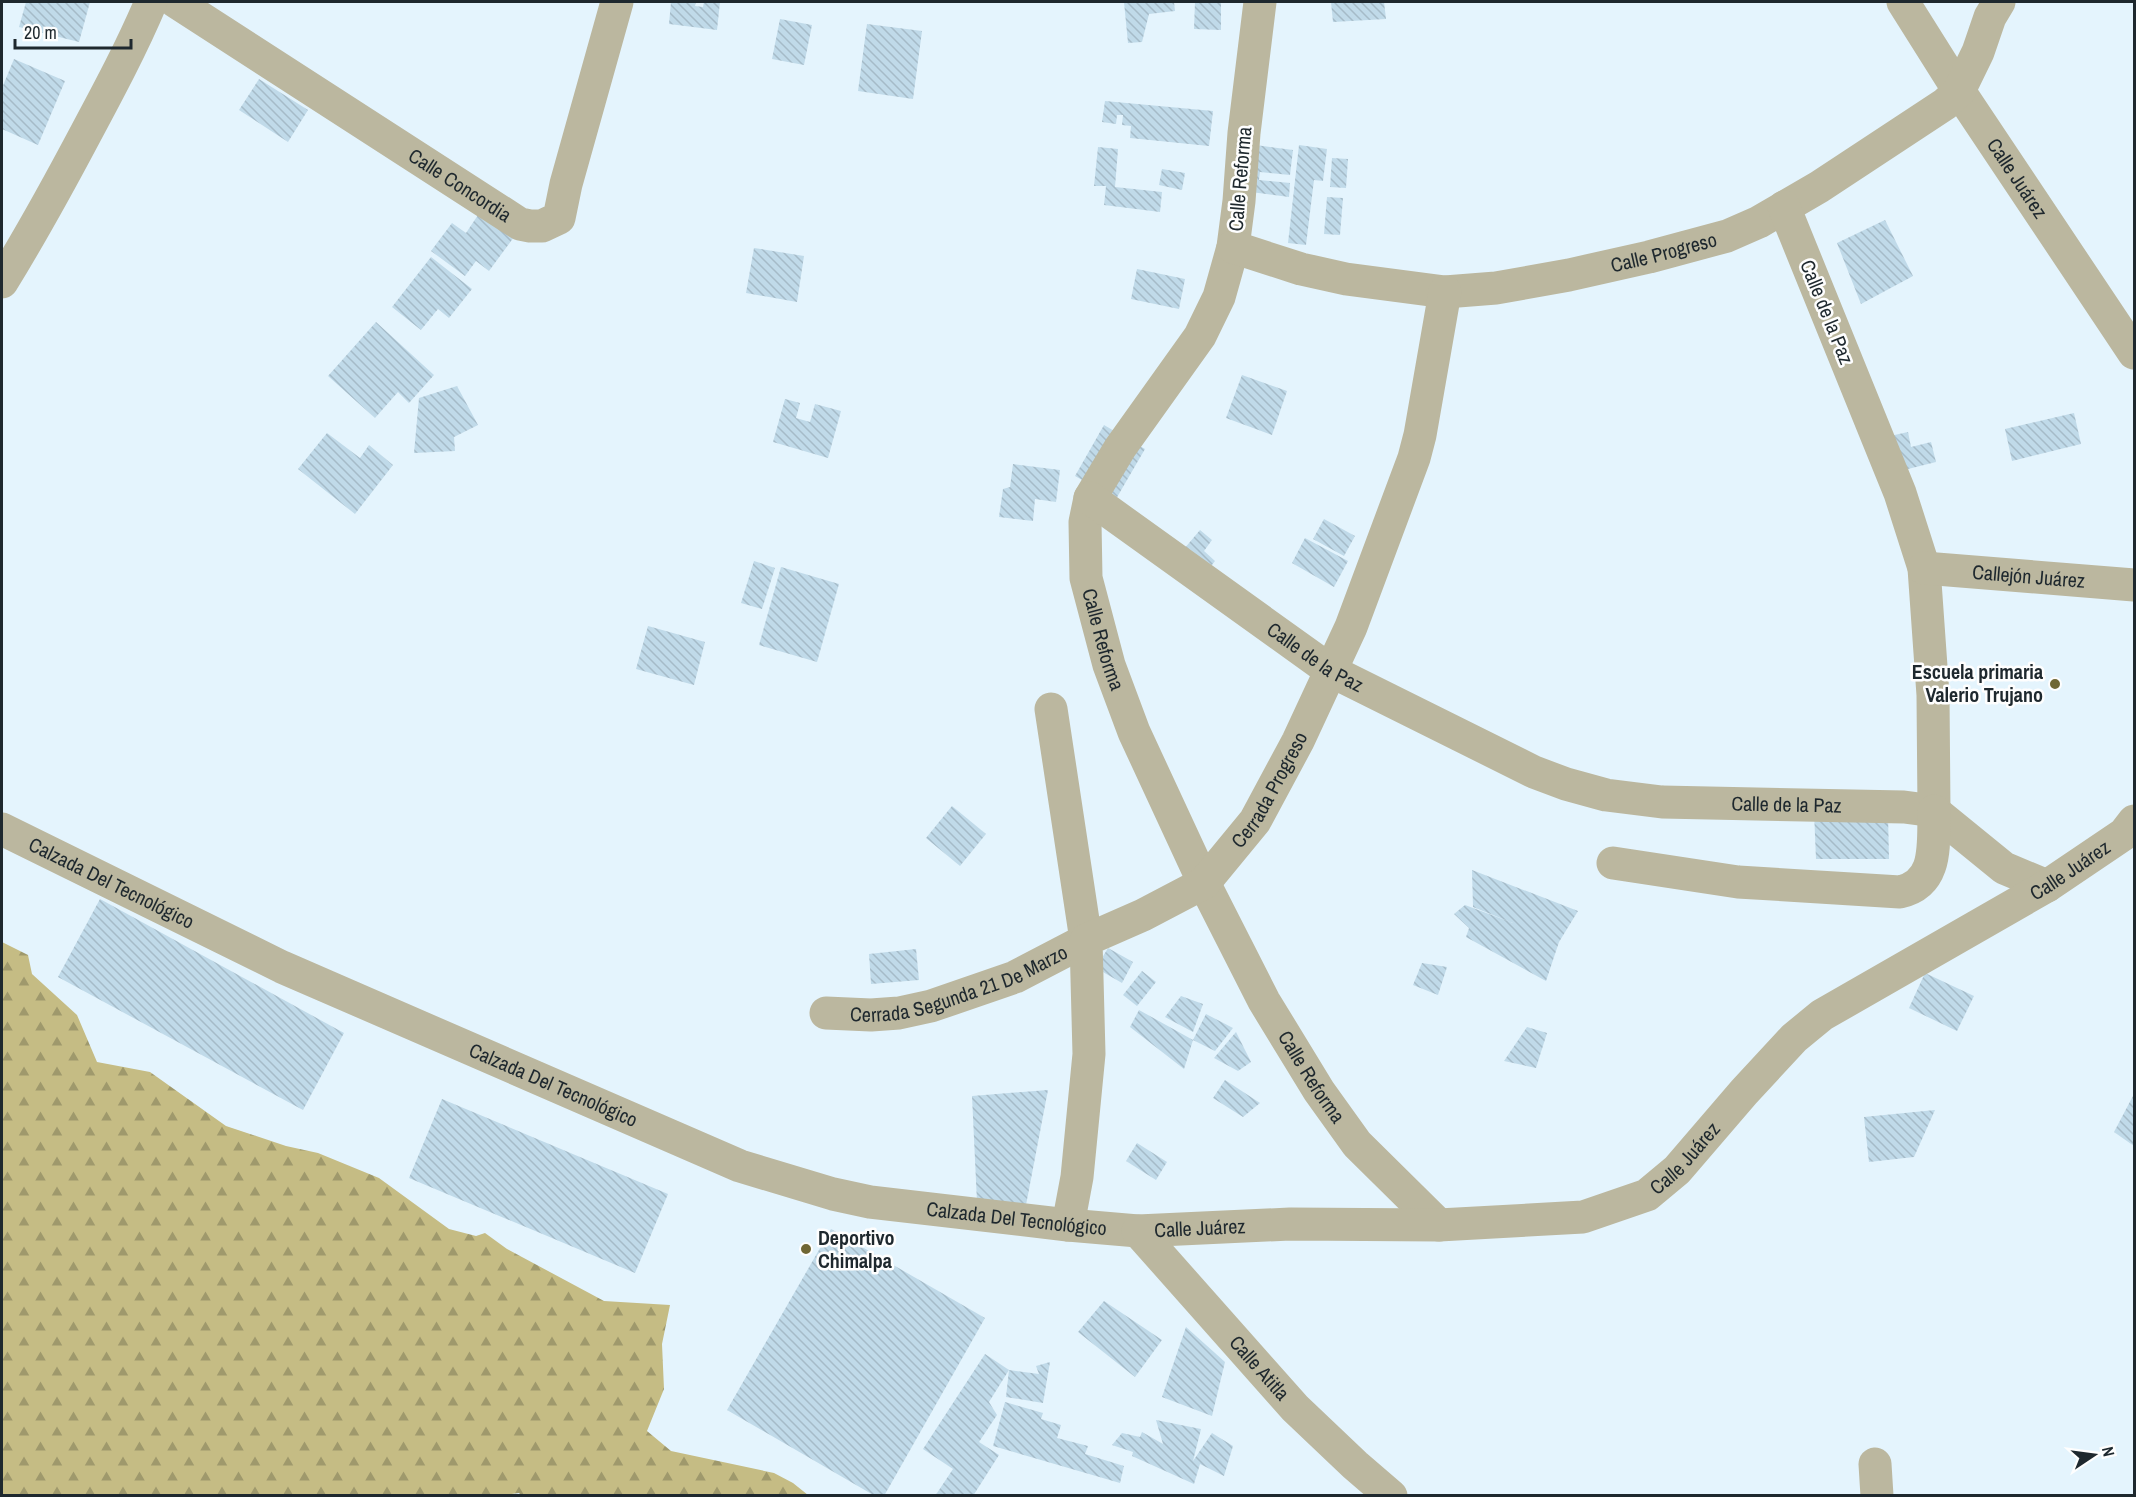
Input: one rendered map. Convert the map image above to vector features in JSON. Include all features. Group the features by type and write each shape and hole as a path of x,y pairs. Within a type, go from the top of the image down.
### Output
{"street":[{"path":"2,282 32,233 132,47 151,2"},
{"name":"Calle Concordia","path":"176,2 497,210 520,224 530,226 542,225 559,218 566,184 616,2"},
{"name":"Calle Reforma","path":"1260,2 1233,247 1219,297 1200,336 1120,448 1090,498 1085,522 1086,578 1109,665 1134,732 1203,883 1264,1001 1332,1110 1357,1144 1439,1225"},
{"name":"Calle Juárez","path":"1903,2 1959,91 2134,353"},
{"name":"Calle Progreso","path":"1233,247 1301,269 1346,279 1445,292 1496,288 1569,275 1727,236 1759,222 1819,187 1945,104 1959,91 1978,52 1990,17 1999,2"},
{"name":"Calle de la Paz","path":"1090,498 1331,671 1534,772 1566,784 1606,795 1662,802 1904,807 1934,811 1934,705 1924,568 1900,493 1784,207"},
{"name":"Cerrada Progreso","path":"1086,940 1143,915 1203,883 1255,821 1298,741 1355,617 1414,458 1445,292"},
{"name":"Callejón Juárez","path":"1924,568 2134,585"},
{"path":"1051,709 1086,940 1089,1054 1077,1177 1068,1226"},
{"path":"1614,863 1738,882 1900,892 1910,890 1921,883 1927,875 1933,851 1934,811"},
{"path":"1934,811 2004,868 2048,886"},
{"name":"Calle Juárez","path":"1138,1231 1290,1224 1439,1225 1583,1217 1647,1195 1677,1170 1794,1038 1822,1015 2048,886 2124,834 2134,822"},
{"name":"Calzada Del Tecnológico","path":"2,829 282,967 740,1166 833,1194 870,1202 1068,1226 1138,1231"},
{"name":"Cerrada Segunda 21 De Marzo","path":"826,1013 871,1015 899,1013 931,1006 1015,977 1086,940"},
{"name":"Calle Atitla","path":"1138,1231 1295,1408 1391,1496"}],"green space":[{"path":"2,942 28,955 32,974 77,1015 97,1062 150,1072 226,1126 286,1146 318,1153 379,1178 449,1229 476,1236 485,1233 507,1249 604,1301 670,1305 662,1344 664,1389 647,1431 671,1451 774,1473 793,1483 808,1495 522,1496 519,1493 495,1496 2,1495"}],"building":[{"path":"26,2 90,2 79,42 19,27"},
{"path":"671,2 696,2 695,6 703,7 704,2 720,2 717,30 669,24"},
{"path":"1124,2 1174,2 1175,11 1149,14 1142,42 1128,43"},
{"path":"1195,2 1221,2 1221,30 1194,29"},
{"path":"1331,2 1384,2 1386,19 1333,22"},
{"path":"780,19 812,25 804,65 772,59"},
{"path":"867,24 922,31 913,99 858,91"},
{"path":"14,59 65,81 38,145 2,129 2,88"},
{"path":"259,79 308,110 288,142 239,110"},
{"path":"1105,101 1213,111 1209,146 1130,138 1131,126 1122,125 1123,115 1117,115 1116,124 1102,122"},
{"path":"1248,144 1293,150 1290,175 1260,172 1259,180 1290,183 1289,197 1243,191"},
{"path":"1299,145 1327,149 1323,181 1314,180 1306,245 1288,243"},
{"path":"1098,147 1118,149 1115,187 1162,192 1160,212 1104,205 1106,186 1094,186"},
{"path":"1332,158 1348,159 1346,188 1330,187"},
{"path":"1162,169 1185,173 1182,190 1159,185"},
{"path":"1327,197 1343,198 1340,235 1324,234"},
{"path":"480,212 514,237 489,271 476,261 465,276 431,251 452,223 466,233"},
{"path":"1885,220 1913,276 1861,304 1837,243"},
{"path":"754,248 804,256 797,302 746,293"},
{"path":"431,257 472,289 449,318 438,309 421,330 392,307"},
{"path":"1137,269 1185,279 1179,309 1131,299"},
{"path":"376,322 434,375 409,403 398,392 375,418 328,376"},
{"path":"1242,375 1287,391 1272,435 1226,418"},
{"path":"457,386 478,425 454,437 455,451 414,453 419,398"},
{"path":"785,399 800,403 796,418 810,422 815,404 841,411 828,458 773,442"},
{"path":"2074,413 2081,444 2012,461 2005,429"},
{"path":"1104,425 1145,449 1116,499 1075,476"},
{"path":"1908,432 1911,447 1931,442 1936,462 1904,470 1881,438"},
{"path":"327,433 360,458 369,445 393,465 355,514 298,469"},
{"path":"1013,464 1060,470 1056,502 1035,499 1033,521 999,517 1003,489 1010,487"},
{"path":"1324,519 1355,536 1344,556 1313,539"},
{"path":"1200,530 1212,540 1204,551 1215,561 1208,570 1184,549"},
{"path":"1305,538 1348,561 1334,587 1292,563"},
{"path":"754,561 775,568 762,609 741,603"},
{"path":"781,567 839,584 817,662 759,645"},
{"path":"648,626 705,642 694,685 636,669"},
{"path":"952,806 986,834 960,866 926,838"},
{"path":"1814,811 1888,815 1889,859 1816,859"},
{"path":"1472,870 1578,911 1559,942 1546,981 1466,937 1469,928 1454,914 1465,905 1513,923 1473,907"},
{"path":"100,899 344,1033 303,1110 58,977"},
{"path":"1108,948 1133,962 1122,983 1096,968"},
{"path":"916,949 919,980 871,984 869,954"},
{"path":"1422,963 1447,967 1438,995 1413,985"},
{"path":"1142,971 1156,982 1137,1006 1123,995"},
{"path":"1925,973 1974,996 1957,1031 1909,1008"},
{"path":"1181,996 1203,1004 1193,1032 1165,1017"},
{"path":"1139,1010 1193,1040 1184,1069 1130,1027"},
{"path":"1206,1014 1233,1028 1215,1051 1193,1040"},
{"path":"1527,1027 1547,1033 1536,1068 1504,1061"},
{"path":"1236,1032 1251,1062 1238,1071 1214,1058"},
{"path":"1225,1080 1260,1103 1243,1117 1213,1098"},
{"path":"1048,1090 1026,1205 977,1202 972,1096"},
{"path":"2134,1094 2134,1146 2114,1132"},
{"path":"442,1099 668,1194 635,1273 409,1178"},
{"path":"1935,1110 1914,1157 1869,1162 1864,1117"},
{"path":"1137,1143 1167,1162 1156,1180 1126,1161"},
{"path":"831,1229 985,1318 884,1496 875,1496 727,1410"},
{"path":"1104,1301 1162,1340 1135,1377 1078,1332"},
{"path":"1186,1327 1225,1362 1212,1416 1162,1397"},
{"path":"985,1354 1009,1370 989,1402 997,1415 979,1442 999,1455 973,1496 935,1496 953,1469 923,1449"},
{"path":"1050,1362 1043,1403 1006,1397 1009,1370 1039,1374 1036,1366"},
{"path":"1005,1402 1043,1413 1041,1419 1061,1425 1057,1438 1088,1446 1085,1454 1124,1466 1120,1483 993,1446"},
{"path":"1156,1420 1201,1429 1193,1461 1212,1433 1233,1446 1224,1476 1200,1464 1194,1484 1132,1456 1133,1452 1112,1445 1122,1433 1140,1437 1142,1432 1163,1444"}],"place":[{"name":"Escuela primaria Valerio Trujano","path":"2055,684"},
{"name":"Deportivo Chimalpa","path":"806,1249"}]}
